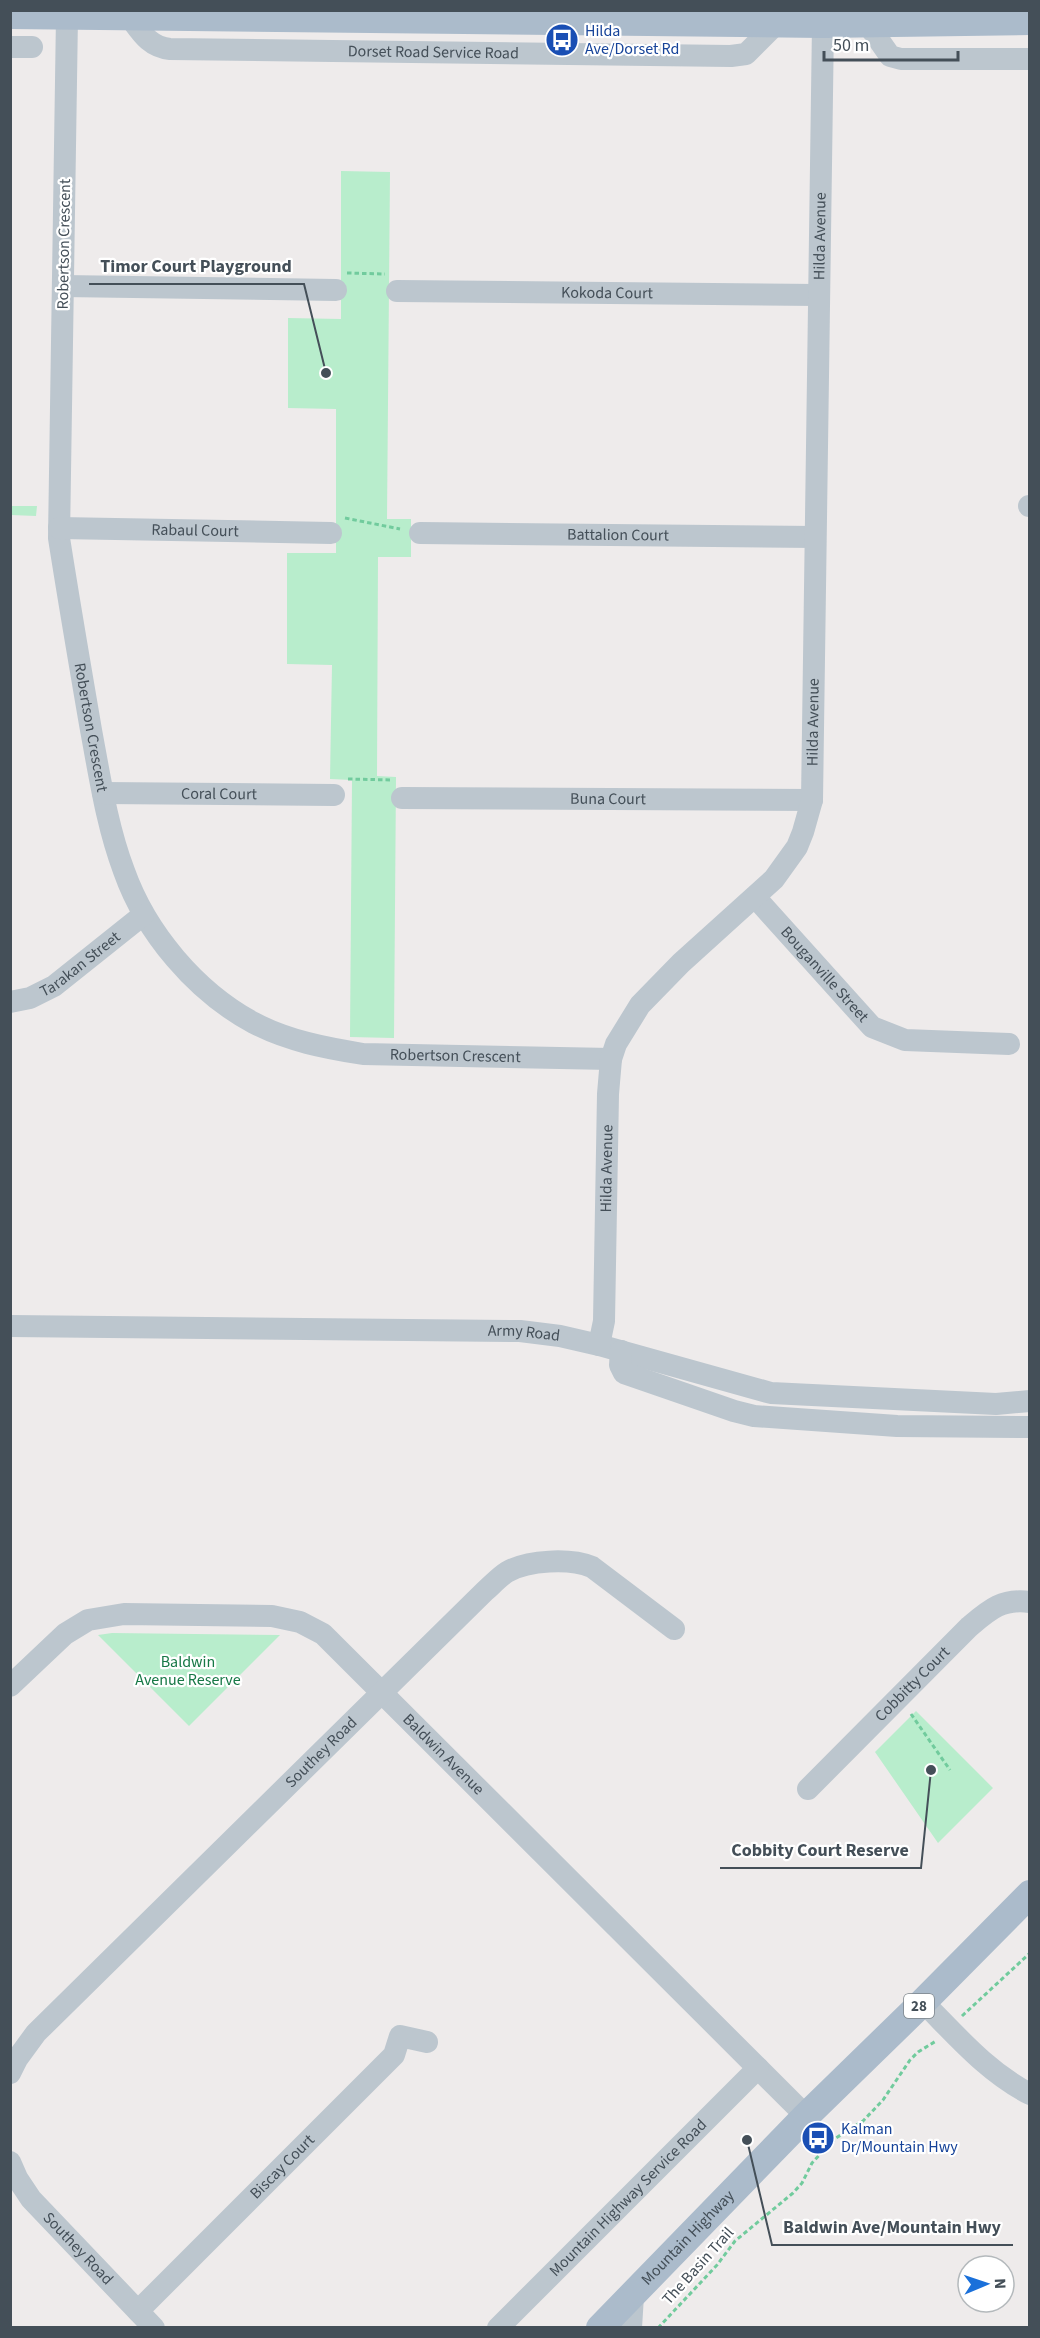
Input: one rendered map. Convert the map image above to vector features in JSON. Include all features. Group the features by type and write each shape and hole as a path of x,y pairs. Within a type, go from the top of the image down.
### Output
{"main road":[{"path":"10,15 67,13 129,16 546,15 776,24 823,17 867,24 1029,21"},
{"name":"Mountain Highway","path":"600,2328 806,2116 1029,1894"}],"street":[{"name":"Robertson Crescent","path":"67,13 59,528 69,608 103,793 124,872 143,915 197,982 254,1023 289,1038 324,1048 363,1054 611,1059"},
{"name":"Dorset Road Service Road","path":"129,16 146,39 158,48 170,49 731,56 746,54 776,24"},
{"name":"Hilda Avenue","path":"610,1348 604,1321 608,1094 611,1059 616,1044 640,1005 681,963 774,879 797,847 806,825 812,800 823,17"},
{"path":"867,24 890,56 901,59 1029,59"},
{"path":"63,286 338,282"},
{"name":"Kokoda Court","path":"394,282 818,295"},
{"name":"Rabaul Court","path":"59,528 333,524"},
{"name":"Battalion Court","path":"420,533 815,537"},
{"name":"Coral Court","path":"103,793 338,787"},
{"name":"Buna Court","path":"400,789 812,800"},
{"name":"Bouganville Street","path":"755,897 872,1027 905,1040 1009,1044"},
{"name":"Tarakan Street","path":"10,1002 30,999 54,986 143,915"},
{"name":"Army Road","path":"10,1326 520,1331 560,1336 610,1348 771,1393 996,1404 1029,1401"},
{"path":"610,1348 624,1373 754,1416 897,1426 1029,1427"},
{"name":"Southey Road","path":"10,2073 36,2033 485,1591 509,1571 540,1563 579,1562 592,1568 674,1629"},
{"name":"Cobbitty Court","path":"808,1790 969,1627 992,1608 1014,1600 1029,1602"},
{"name":"Baldwin Avenue","path":"10,1686 65,1634 88,1620 124,1614 272,1616 300,1622 323,1634 806,2116"},
{"path":"923,2002 982,2061 1011,2084 1029,2094"},
{"name":"Biscay Court","path":"138,2311 394,2055 400,2036 427,2042"},
{"name":"Mountain Highway Service Road","path":"498,2328 758,2068"},
{"name":"Southey Road","path":"10,2162 17,2178 32,2199 154,2328"},
{"path":"631,2328 633,2296"}],"path":[{"path":"338,282 394,282"},
{"path":"333,524 420,533"},
{"path":"338,787 400,789"},
{"path":"910,1712 950,1770"},
{"path":"967,2011 1029,1953"},
{"name":"The Basin Trail","path":"658,2328 717,2265 735,2241 793,2193 802,2183 812,2163 836,2138 863,2121 883,2100 910,2060 918,2052 931,2046"}],"green space":[{"path":"341,171 390,172 387,519 411,519 411,557 378,557 377,776 396,777 394,1038 350,1037 352,780 330,779 332,665 287,664 287,553 336,553 336,409 288,408 288,318 341,319"},
{"path":"11,506 37,506 36,516 11,515"},
{"name":"Baldwin Avenue Reserve","path":"112,1633 280,1635 189,1726 98,1635"},
{"path":"916,1711 993,1788 938,1843 875,1752"}],"place":[{"name":"Hilda Ave/Dorset Rd","path":"562,40"},
{"name":"Timor Court Playground","path":"326,373"},
{"name":"Cobbity Court Reserve","path":"931,1770"},
{"name":"Kalman Dr/Mountain Hwy","path":"818,2138"},
{"name":"Baldwin Ave/Mountain Hwy","path":"747,2140"}]}
